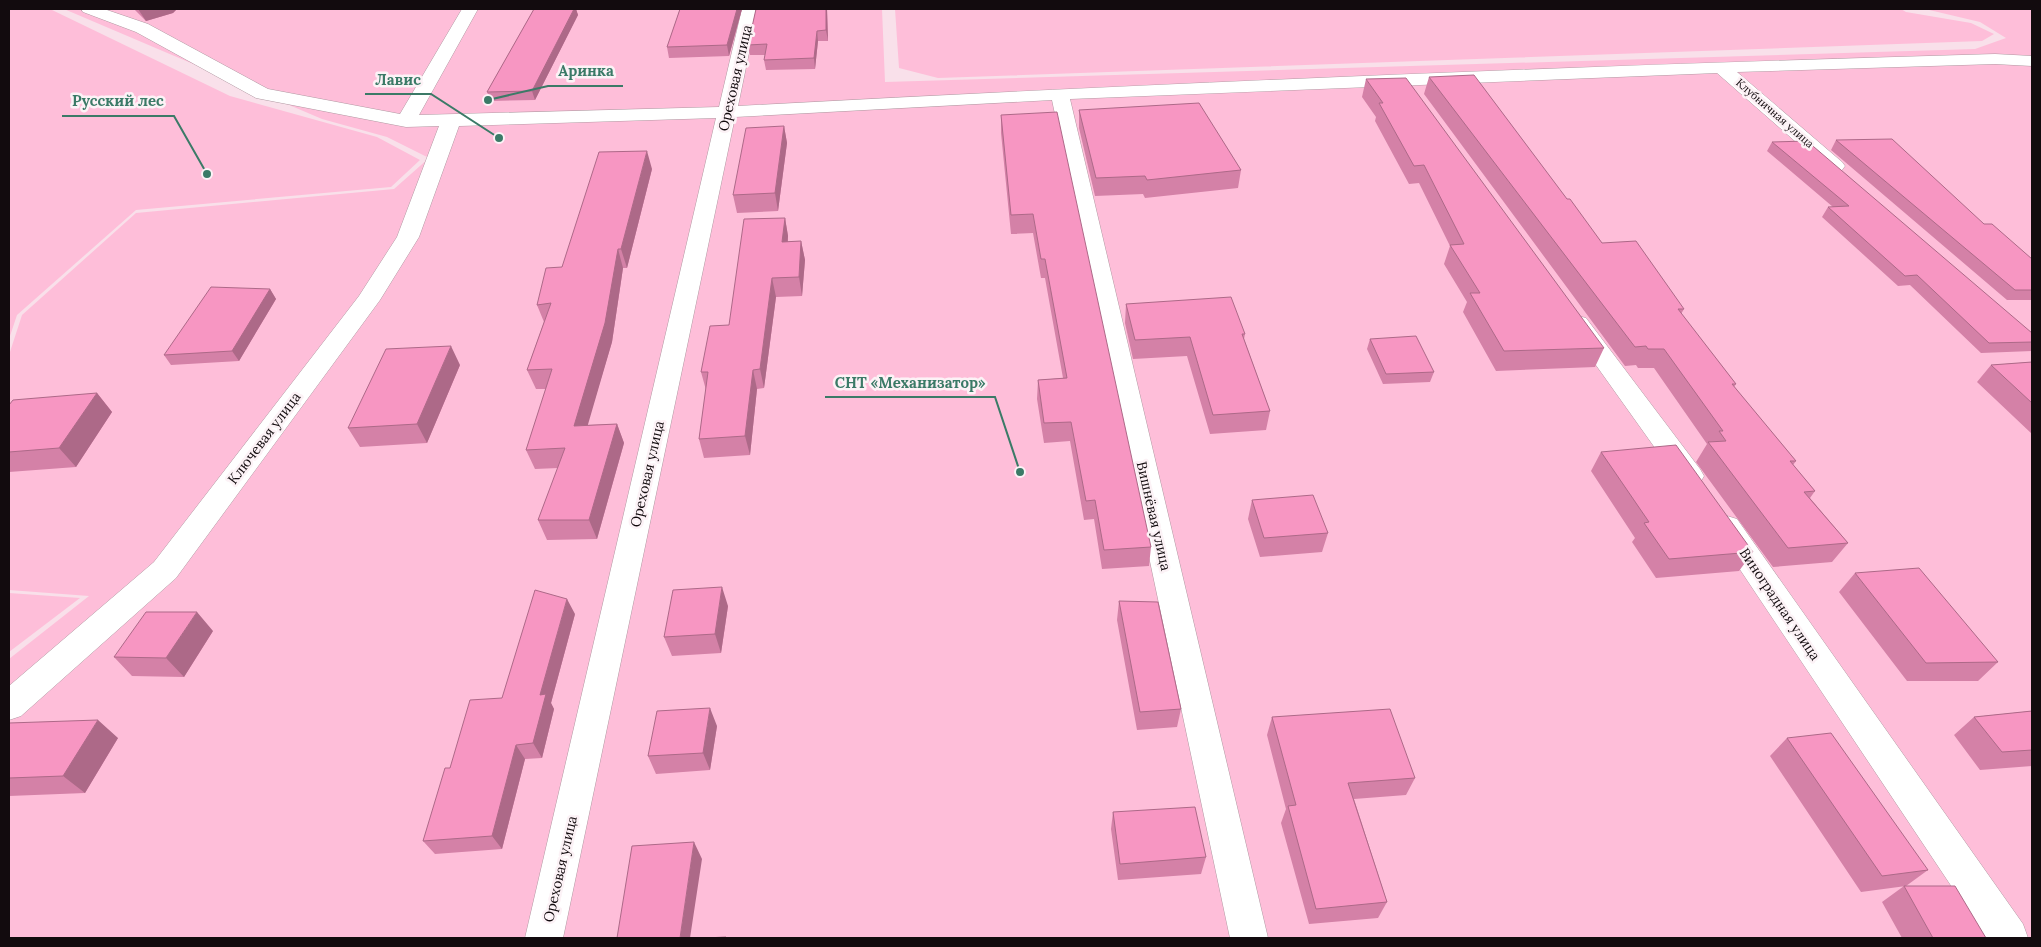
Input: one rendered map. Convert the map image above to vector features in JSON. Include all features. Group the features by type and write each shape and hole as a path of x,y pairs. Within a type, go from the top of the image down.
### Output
{"street":[{"path":"89,9 142,28 263,94 406,121 728,112 1060,94 1721,67 1995,59 2032,61"},
{"path":"406,121 470,9"},
{"name":"Ореховая улица","path":"544,938 750,9"},
{"name":"Клубничная улица","path":"1721,67 1847,176"},
{"path":"1403,81 1420,105"},
{"name":"Вишнёвая улица","path":"1060,94 1249,938"},
{"name":"Ключевая улица","path":"9,706 165,570 373,292 408,237 451,120"},
{"name":"Виноградная улица","path":"1566,305 1708,502 2009,938"}],"shaded area":[{"path":"9,9 50,9 230,96 377,137 420,160 391,187 136,210 17,315 9,339"},
{"path":"64,9 882,9 885,82 1975,49 2006,38 1980,22 1925,9 2032,9 2032,938 9,938 9,659 89,596 9,590 9,355 22,315 136,213 394,189 429,158 387,137 322,119"},
{"path":"895,9 1901,9 1906,12 1971,23 1994,34 1982,41 938,78 899,68"},
{"path":"9,593 80,598 9,652"}],"building":[{"path":"534,9 574,9 532,91 487,92"},
{"path":"680,9 737,9 727,45 667,47"},
{"path":"756,9 826,9 826,30 817,31 814,58 764,60 767,44 748,45"},
{"path":"1474,75 1602,243 1636,241 1684,309 1678,309 1736,384 1732,384 1796,461 1790,461 1815,491 1804,492 1848,543 1788,548 1708,442 1726,441 1719,431 1723,431 1664,349 1648,349 1646,346 1635,347 1429,77"},
{"path":"1406,78 1604,348 1504,351 1470,293 1480,293 1450,245 1464,244 1424,165 1414,166 1379,103 1383,103 1366,79"},
{"path":"1199,103 1241,170 1147,180 1145,176 1096,178 1079,110"},
{"path":"1057,112 1151,547 1104,550 1095,500 1086,501 1071,422 1044,423 1038,380 1067,378 1045,259 1041,259 1033,214 1011,215 1001,115"},
{"path":"784,126 775,193 733,195 746,128"},
{"path":"1892,139 1984,224 1992,224 2032,259 2032,290 2015,290 1836,140"},
{"path":"1807,141 2032,333 2032,342 1989,343 1917,275 1905,276 1828,207 1849,206 1772,142"},
{"path":"647,151 621,249 618,249 605,323 574,426 617,424 589,520 538,520 565,448 526,450 552,369 527,370 551,303 537,305 546,268 562,267 599,152"},
{"path":"785,218 782,242 801,241 799,277 772,278 760,369 753,370 745,436 699,439 708,372 701,372 710,326 729,325 744,219"},
{"path":"211,287 270,289 232,351 164,355"},
{"path":"1231,297 1245,334 1242,334 1270,411 1213,415 1190,337 1135,340 1126,304"},
{"path":"1416,336 1434,372 1386,374 1370,339"},
{"path":"451,346 417,424 348,428 386,349"},
{"path":"2032,362 2032,403 1991,365"},
{"path":"97,393 59,448 9,452 9,405 13,400"},
{"path":"1676,445 1753,552 1669,559 1644,523 1649,522 1601,452"},
{"path":"1313,495 1328,533 1264,538 1252,500"},
{"path":"1919,568 1998,662 1926,663 1855,573"},
{"path":"722,587 715,634 664,637 673,590"},
{"path":"535,590 567,599 540,695 546,694 533,743 516,745 492,836 423,841 445,768 450,768 470,700 502,698"},
{"path":"1119,601 1158,602 1181,709 1140,712"},
{"path":"146,612 197,612 166,658 114,657"},
{"path":"710,708 703,753 648,756 657,711"},
{"path":"1390,709 1415,778 1348,783 1387,902 1316,909 1288,806 1296,805 1272,717"},
{"path":"2032,711 2032,750 2002,752 1974,717"},
{"path":"98,720 63,776 9,778 9,723"},
{"path":"1831,733 1928,870 1882,876 1787,738"},
{"path":"1195,807 1206,857 1120,864 1113,812"},
{"path":"694,842 680,938 617,938 632,846"},
{"path":"1904,886 1955,886 1986,938 1933,938"}],"place":[{"name":"Аринка","path":"488,100"},
{"name":"Лавис","path":"499,138"},
{"name":"Русский лес","path":"207,174"},
{"name":"СНТ «Механизатор»","path":"1020,472"}]}
